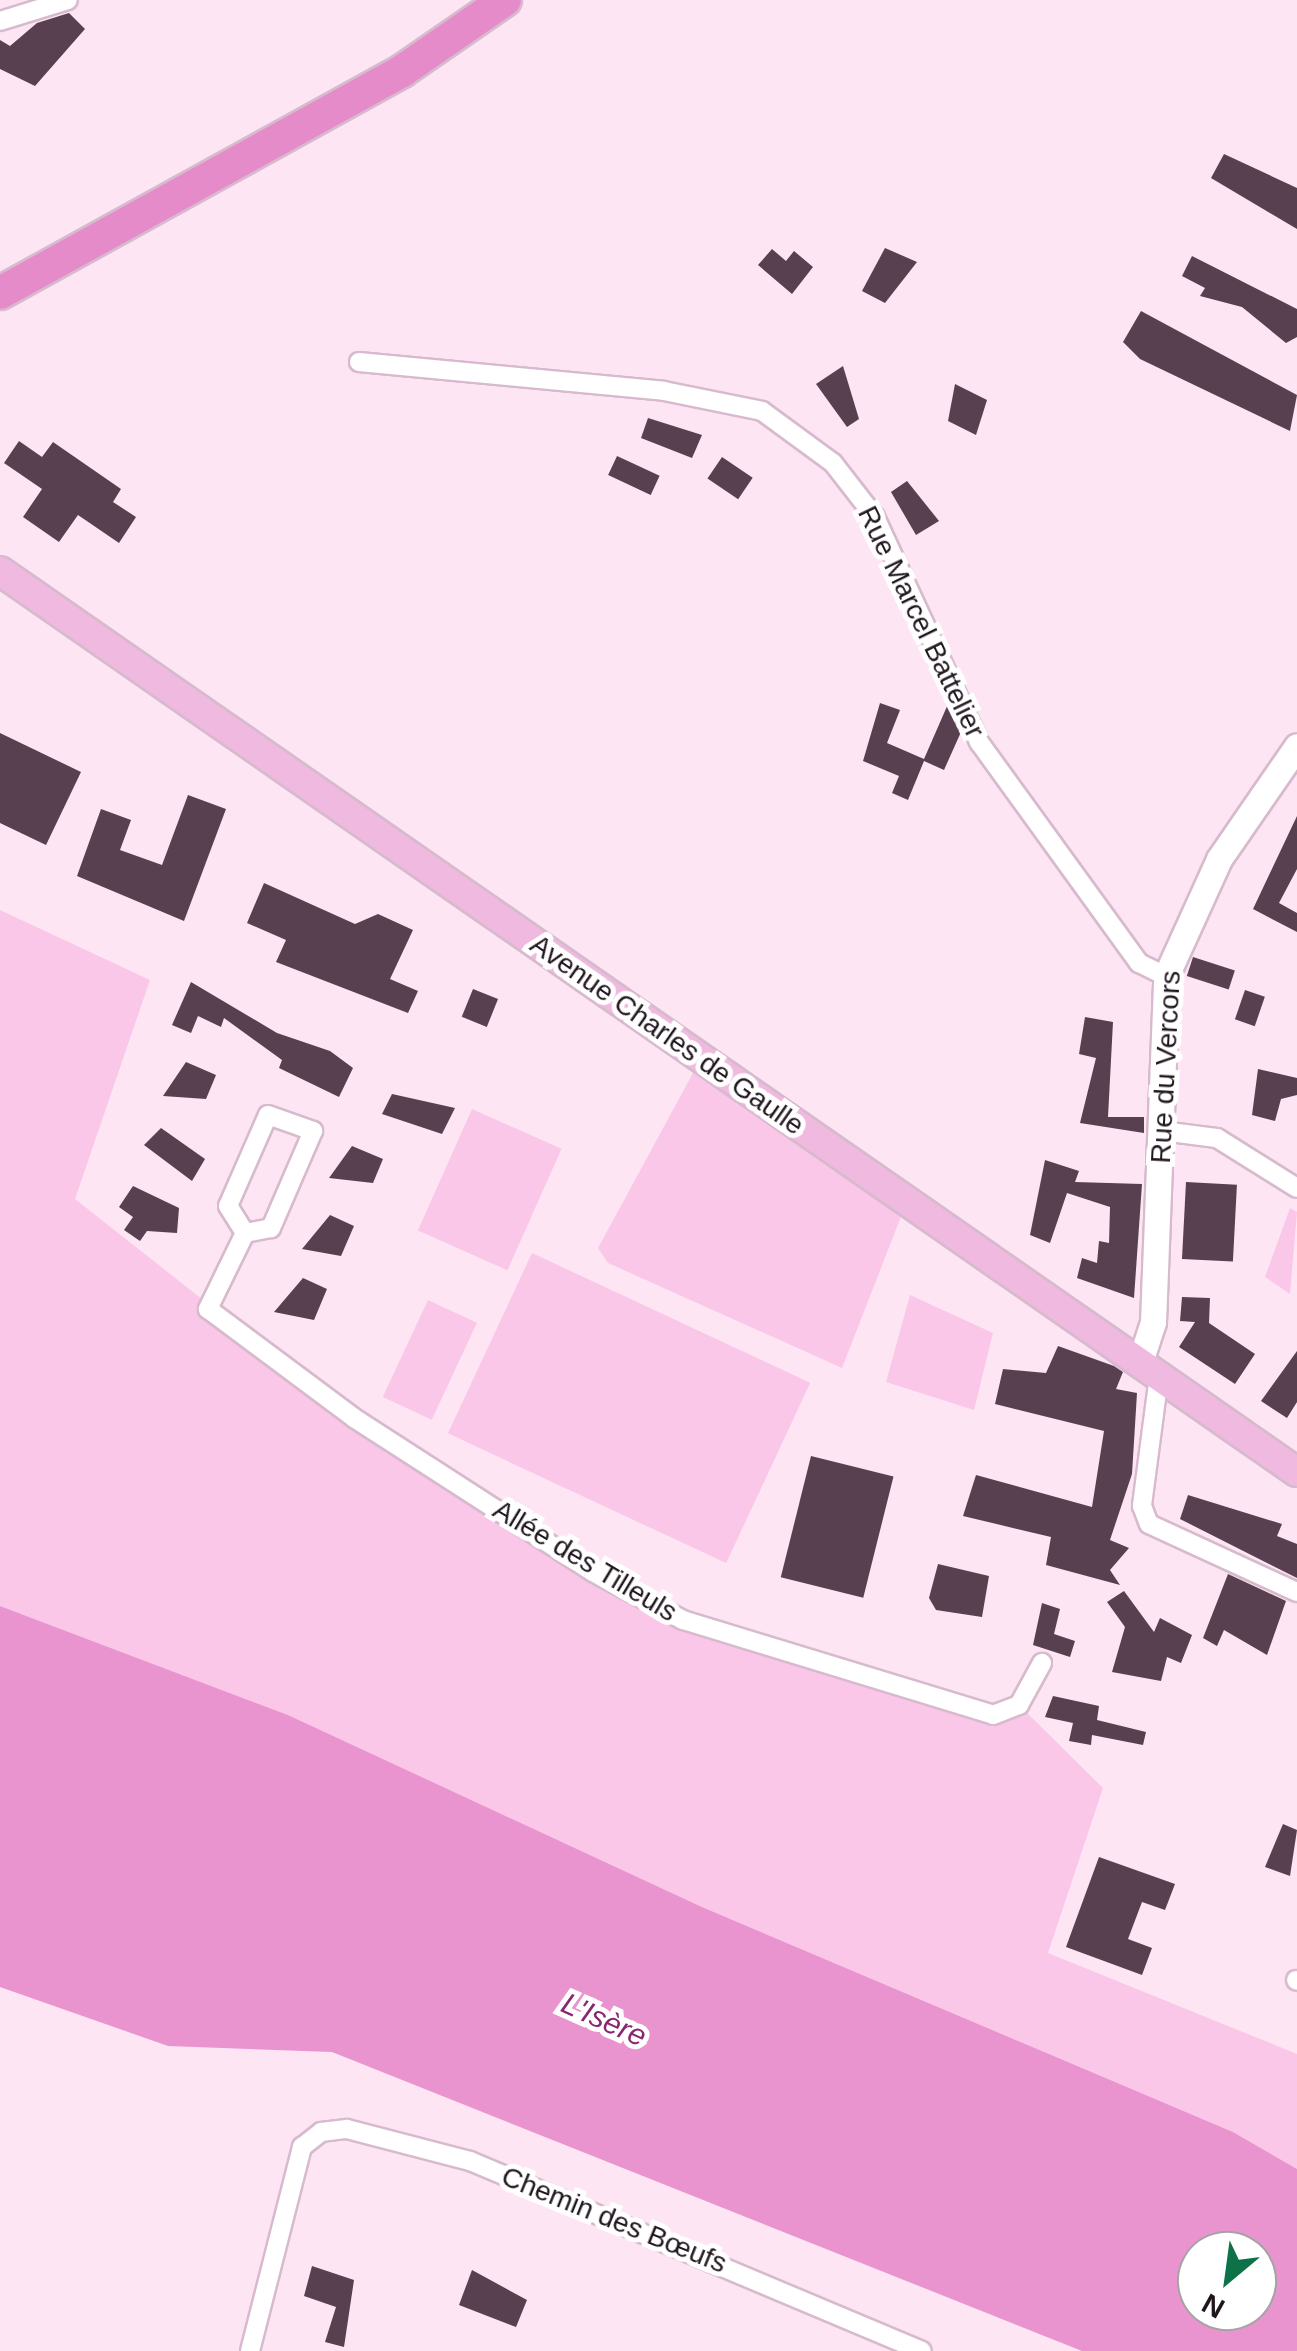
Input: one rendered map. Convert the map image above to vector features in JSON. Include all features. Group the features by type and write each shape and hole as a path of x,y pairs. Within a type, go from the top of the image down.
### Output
{"highway":[{"path":"8,284 300,130 506,0"}],"main road":[{"name":"Avenue Charles de Gaulle","path":"0,571 1297,1472"},
{"name":"Avenue Charles de Gaulle","path":"0,581 37,600"}],"street":[{"path":"0,21 68,0"},
{"name":"Rue Marcel Battelier","path":"359,362 664,391 762,411 833,463 875,518 978,742 1102,918 1139,963 1166,976"},
{"name":"Rue du Vercors","path":"1149,1369 1166,976 1219,859 1297,746"},
{"path":"268,1115 313,1131 272,1228 245,1233 228,1206 268,1115"},
{"path":"1162,1131 1217,1138 1297,1188"},
{"name":"Allée des Tilleuls","path":"245,1233 208,1309 354,1418 684,1620 993,1716 1019,1704 1042,1663"},
{"path":"1149,1369 1142,1506 1149,1524 1297,1592"},
{"name":"Chemin des Bœufs","path":"250,2351 302,2147 321,2132 347,2129 470,2161 922,2351"}],"shaded area":[{"path":"0,910 150,980 75,1199 344,1411 683,1620 993,1715 1019,1705 1103,1788 1048,1953 1297,2054 1297,2169 1233,2132 702,1907 288,1715 0,1606"},
{"path":"693,1073 902,1214 842,1368 608,1263 598,1248"},
{"path":"472,1109 562,1149 507,1270 418,1231"},
{"path":"1290,1208 1297,1212 1290,1294 1265,1277"},
{"path":"532,1253 810,1383 726,1563 448,1433"},
{"path":"910,1295 993,1333 974,1410 886,1382"},
{"path":"428,1300 477,1323 432,1420 383,1397"}],"water":[{"name":"L'Isère","path":"0,1606 288,1715 702,1907 1233,2132 1297,2169 1297,2351 1082,2351 332,2052 168,2046 0,1987"}],"building":[{"path":"69,13 85,29 35,86 0,69 0,40 10,46 37,23"},
{"path":"1224,154 1297,188 1297,229 1211,178"},
{"path":"885,248 917,262 885,303 862,291"},
{"path":"772,249 786,261 794,251 813,267 792,294 758,265"},
{"path":"1192,256 1297,309 1297,337 1286,343 1242,307 1200,296 1205,288 1182,276"},
{"path":"1141,311 1297,395 1290,431 1140,359 1123,342"},
{"path":"843,366 859,419 847,427 816,384"},
{"path":"955,384 987,400 976,435 948,421"},
{"path":"648,418 702,435 692,458 641,438"},
{"path":"19,441 42,457 53,442 121,489 113,502 136,517 119,543 78,515 59,542 23,517 42,489 4,463"},
{"path":"617,456 660,476 651,495 608,475"},
{"path":"722,457 753,478 738,499 707,479"},
{"path":"907,481 939,521 916,535 891,492"},
{"path":"880,703 900,710 887,743 924,759 948,704 961,732 944,770 924,761 908,800 892,793 899,776 863,761"},
{"path":"0,733 81,772 46,845 0,823"},
{"path":"188,795 226,809 184,921 77,876 101,809 131,820 120,850 162,865"},
{"path":"1297,816 1297,869 1279,903 1297,913 1297,932 1253,909"},
{"path":"264,883 355,924 378,914 413,930 390,979 418,991 408,1013 276,962 286,940 247,923"},
{"path":"1193,957 1235,971 1229,990 1187,976"},
{"path":"191,982 277,1033 330,1051 353,1068 339,1097 279,1068 282,1060 224,1018 221,1027 198,1016 191,1033 172,1025"},
{"path":"473,989 498,999 487,1027 462,1017"},
{"path":"1245,990 1265,997 1255,1026 1235,1019"},
{"path":"1085,1017 1113,1022 1108,1117 1144,1117 1144,1133 1080,1123 1096,1058 1079,1054"},
{"path":"186,1062 216,1075 206,1099 163,1096"},
{"path":"1258,1069 1297,1078 1297,1095 1281,1099 1275,1121 1252,1115"},
{"path":"392,1094 455,1108 442,1134 382,1114"},
{"path":"161,1128 205,1159 192,1181 144,1145"},
{"path":"352,1146 383,1159 373,1183 329,1178"},
{"path":"1045,1160 1079,1171 1075,1182 1142,1184 1134,1298 1077,1278 1082,1258 1097,1263 1099,1241 1109,1243 1110,1207 1067,1193 1050,1243 1030,1235"},
{"path":"1186,1182 1237,1185 1233,1262 1182,1259"},
{"path":"133,1186 179,1208 177,1233 147,1231 140,1241 124,1230 133,1217 119,1207"},
{"path":"330,1215 354,1226 341,1256 302,1249"},
{"path":"303,1278 327,1289 314,1320 274,1312"},
{"path":"1182,1297 1210,1298 1209,1323 1255,1354 1235,1384 1179,1347 1195,1322 1180,1321"},
{"path":"1058,1346 1114,1366 1123,1372 1116,1389 1137,1393 1132,1474 1110,1540 1129,1548 1110,1570 1120,1585 1046,1565 1051,1537 963,1516 976,1475 1092,1507 1104,1431 995,1404 1003,1369 1046,1373"},
{"path":"1297,1351 1297,1402 1287,1418 1261,1401"},
{"path":"811,1456 893,1477 863,1598 781,1577"},
{"path":"1188,1495 1282,1524 1277,1536 1297,1544 1297,1578 1180,1519"},
{"path":"938,1564 989,1576 982,1617 936,1610 929,1598"},
{"path":"1228,1574 1286,1601 1267,1655 1224,1630 1217,1646 1203,1638"},
{"path":"1124,1591 1154,1632 1160,1618 1192,1635 1181,1663 1167,1657 1161,1681 1112,1672 1125,1627 1107,1602"},
{"path":"1042,1603 1060,1609 1054,1634 1075,1641 1070,1657 1033,1645"},
{"path":"1053,1696 1099,1706 1097,1720 1146,1732 1143,1745 1092,1735 1091,1745 1069,1741 1073,1723 1045,1717"},
{"path":"1283,1824 1297,1830 1290,1876 1265,1867"},
{"path":"1099,1857 1175,1884 1165,1910 1142,1902 1128,1939 1152,1948 1142,1975 1066,1947"},
{"path":"312,2266 354,2280 344,2347 325,2342 336,2307 304,2296"},
{"path":"472,2270 527,2300 516,2327 459,2305"}]}
